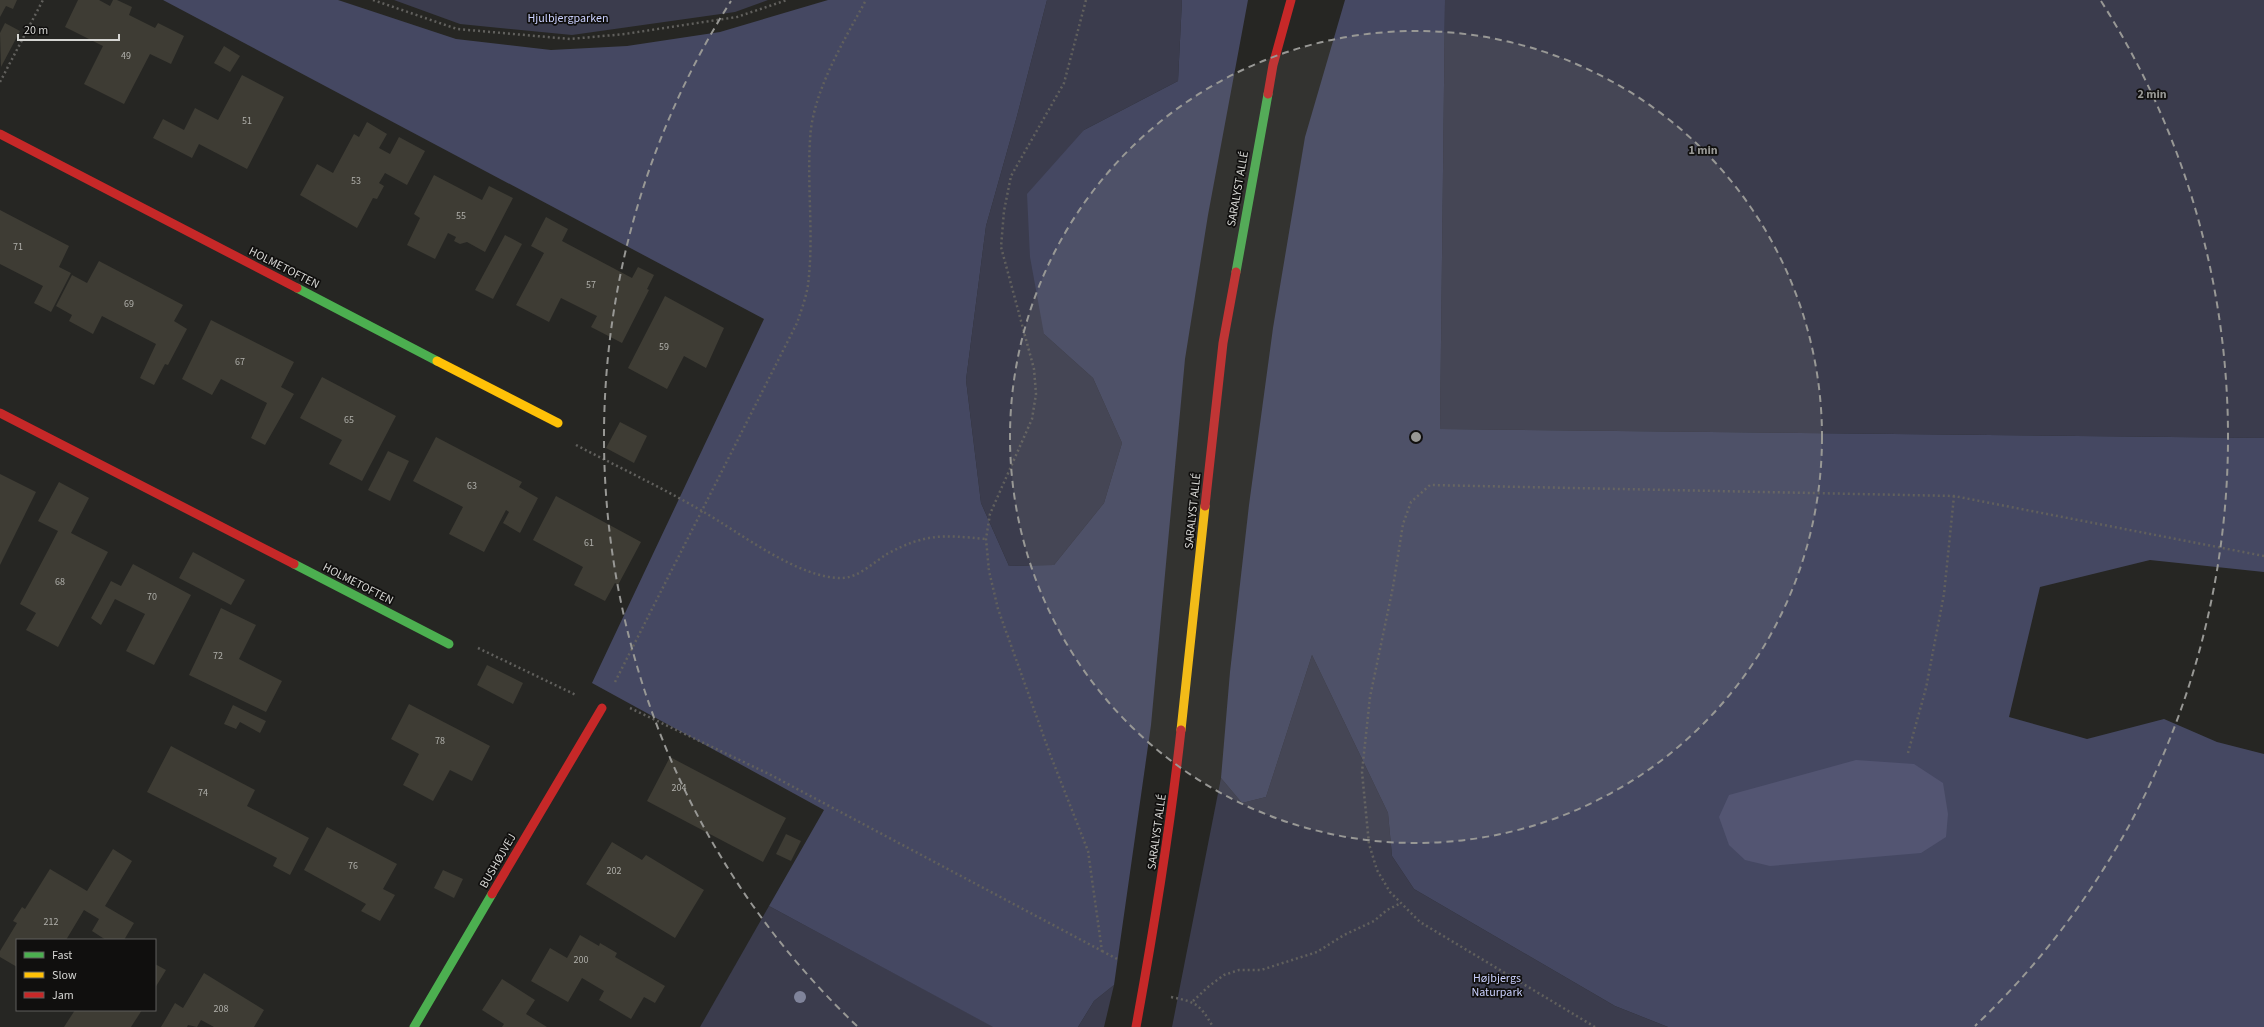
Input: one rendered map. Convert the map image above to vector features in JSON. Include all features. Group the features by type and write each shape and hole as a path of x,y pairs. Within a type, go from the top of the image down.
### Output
{"street":[{"name":"SARALYST ALLÉ","path":"1136,1027 1158,909 1171,824 1223,343 1273,65 1291,0"},
{"name":"HOLMETOFTEN","path":"0,134 558,423"},
{"name":"HOLMETOFTEN","path":"0,413 449,644"},
{"name":"BUSHØJVEJ","path":"414,1027 602,708"}],"path":[{"path":"0,82 43,0"},
{"path":"375,0 457,29 570,39 625,34 737,17 787,0"},
{"path":"602,708 797,323 808,286 811,220 810,138 820,93 840,48 866,0"},
{"path":"449,644 468,644 602,708 624,705 769,774 1102,951 1088,851 1050,754 998,609 989,571 986,539 990,514 1032,419 1036,394 1034,369 1001,247 1004,211 1011,176 1064,84 1086,0"},
{"path":"558,423 571,442 701,510 792,565 830,577 843,578 857,573 914,541 942,535 986,539"},
{"path":"1595,1027 1420,922 1390,892 1377,870 1369,844 1362,772 1370,697 1393,587 1403,524 1411,502 1430,485 1954,496 2264,556"},
{"path":"1908,753 1926,688 1944,594 1954,496"},
{"path":"1193,1002 1208,987 1224,976 1239,970 1261,970 1317,952 1374,921 1387,910 1401,903"},
{"path":"1143,991 1193,1002 1206,1014 1213,1027"}],"green space":[{"name":"Hjulbjergparken","path":"394,0 768,0 735,12 572,35 460,24"},
{"path":"1047,0 1182,0 1178,81 1084,130 1044,334 1093,378 1122,443 1104,503 1054,565 1009,566 981,503 966,380 986,226 1017,116"},
{"path":"1445,0 2264,0 2264,438 1440,429"},
{"name":"Højbjergs Naturpark","path":"1312,655 1388,813 1392,856 1414,889 1615,1006 1668,1027 1172,1027 1221,778 1242,803 1266,797"},
{"path":"769,906 994,1027 700,1027"},
{"path":"1114,985 1104,1027 1078,1027 1094,1001"}],"shaded area":[{"path":"163,0 338,0 456,39 551,50 627,46 720,32 828,0 1047,0 1017,116 986,226 966,380 981,503 1009,566 1054,565 1104,503 1122,443 1093,378 1044,334 1030,257 1027,194 1084,130 1178,81 1182,0 1248,0 1208,215 1185,359 1151,725 1114,985 1094,1001 1078,1027 993,1027 769,906 824,810 592,683 764,319"},
{"path":"1345,0 1445,0 1440,429 2264,438 2264,572 2150,560 2040,587 2009,717 2087,739 2164,719 2217,742 2264,754 2264,1027 1668,1027 1615,1006 1414,889 1392,856 1388,813 1312,655 1266,797 1242,803 1221,778 1230,672 1249,505 1273,328 1305,137"},
{"path":"1856,760 1914,764 1943,783 1948,814 1946,837 1921,853 1770,866 1745,860 1729,845 1719,817 1729,795"}],"building":[{"path":"0,0 17,0 13,9 6,6 0,17"},
{"path":"78,0 99,0 110,6 113,0 117,0 132,7 129,15 155,28 158,23 184,36 171,64 150,54 124,104 84,84 103,46 65,27"},
{"path":"5,23 20,31 1,67 0,33"},
{"path":"224,46 240,56 230,72 214,63"},
{"path":"242,75 284,97 247,169 199,144 192,158 153,138 163,119 184,130 195,108 218,120"},
{"path":"367,122 387,134 379,148 390,154 399,137 425,151 407,185 385,173 379,183 384,186 377,199 373,198 357,228 300,195 317,164 333,173 354,134 359,137"},
{"path":"434,175 482,200 489,186 513,198 485,252 467,242 460,244 454,241 456,237 448,233 435,259 407,245 420,218 414,214"},
{"path":"0,210 69,246 59,267 71,273 51,312 34,303 43,286 0,264"},
{"path":"546,217 568,229 562,241 632,278 638,267 654,275 647,289 649,290 622,343 591,327 597,316 561,298 549,322 516,305 544,253 531,246"},
{"path":"505,235 522,244 493,299 475,290"},
{"path":"99,261 183,305 174,321 187,329 168,365 165,364 154,385 140,378 156,344 102,316 93,334 69,321 72,315 56,306 72,275 87,283"},
{"path":"665,296 724,328 706,368 684,356 667,389 628,368"},
{"path":"211,320 294,362 281,387 294,394 265,445 251,438 267,403 221,379 212,395 182,379"},
{"path":"322,377 396,416 362,481 329,464 342,440 300,418"},
{"path":"620,422 647,436 634,463 606,448"},
{"path":"436,437 522,482 519,487 538,498 520,533 503,523 509,512 506,510 484,552 449,534 463,507 413,481"},
{"path":"388,451 409,461 390,501 368,490"},
{"path":"0,474 36,492 0,565"},
{"path":"59,482 89,498 71,533 108,552 58,647 26,630 36,613 20,604 58,531 38,521"},
{"path":"556,496 641,542 618,585 615,583 605,601 574,585 583,567 533,540"},
{"path":"193,552 245,580 231,605 179,578"},
{"path":"133,564 191,595 154,665 126,651 145,614 115,599 101,625 91,618 111,581 121,586"},
{"path":"221,608 256,625 239,659 282,681 266,712 189,675"},
{"path":"487,665 523,683 513,704 477,685"},
{"path":"409,704 490,746 472,781 450,770 433,801 403,785 419,754 391,739"},
{"path":"233,705 266,721 260,733 240,722 236,729 224,724"},
{"path":"171,746 255,790 247,806 309,838 290,875 273,866 277,858 147,792"},
{"path":"670,757 786,818 763,862 647,801"},
{"path":"327,827 397,864 383,889 395,895 380,921 361,911 366,904 304,870"},
{"path":"786,834 801,841 791,861 776,854"},
{"path":"612,842 642,860 646,855 704,890 675,938 586,884"},
{"path":"113,849 132,861 105,906 134,923 125,939 104,939 92,931 99,919 84,910 67,939 16,939 16,966 0,957 0,951 17,923 13,921 22,907 25,909 50,869 87,891"},
{"path":"443,870 463,879 454,898 434,888"},
{"path":"580,935 599,946 600,943 617,953 615,957 665,986 655,1003 644,997 631,1019 599,1000 604,991 582,978 568,1002 531,981 550,948 567,958"},
{"path":"156,965 166,970 156,986"},
{"path":"204,973 264,1010 254,1027 214,1027 201,1020 197,1027 188,1025 187,1027 161,1027 175,1003 183,1008"},
{"path":"502,979 535,1000 526,1014 547,1027 502,1027 504,1024 482,1010"},
{"path":"74,1011 141,1011 131,1027 64,1027"}],"traffic: fast":[{"path":"1236,272 1268,94"},
{"path":"297,288 437,361"},
{"path":"294,564 449,644"},
{"path":"414,1027 492,894"}],"traffic: slow":[{"path":"437,361 558,423"},
{"path":"1181,730 1205,506"}],"traffic: jam":[{"path":"1268,94 1273,65 1291,0"},
{"path":"0,134 297,288"},
{"path":"1205,506 1223,343 1236,272"},
{"path":"0,413 294,564"},
{"path":"492,894 602,708"},
{"path":"1136,1027 1161,879 1181,730"}]}
